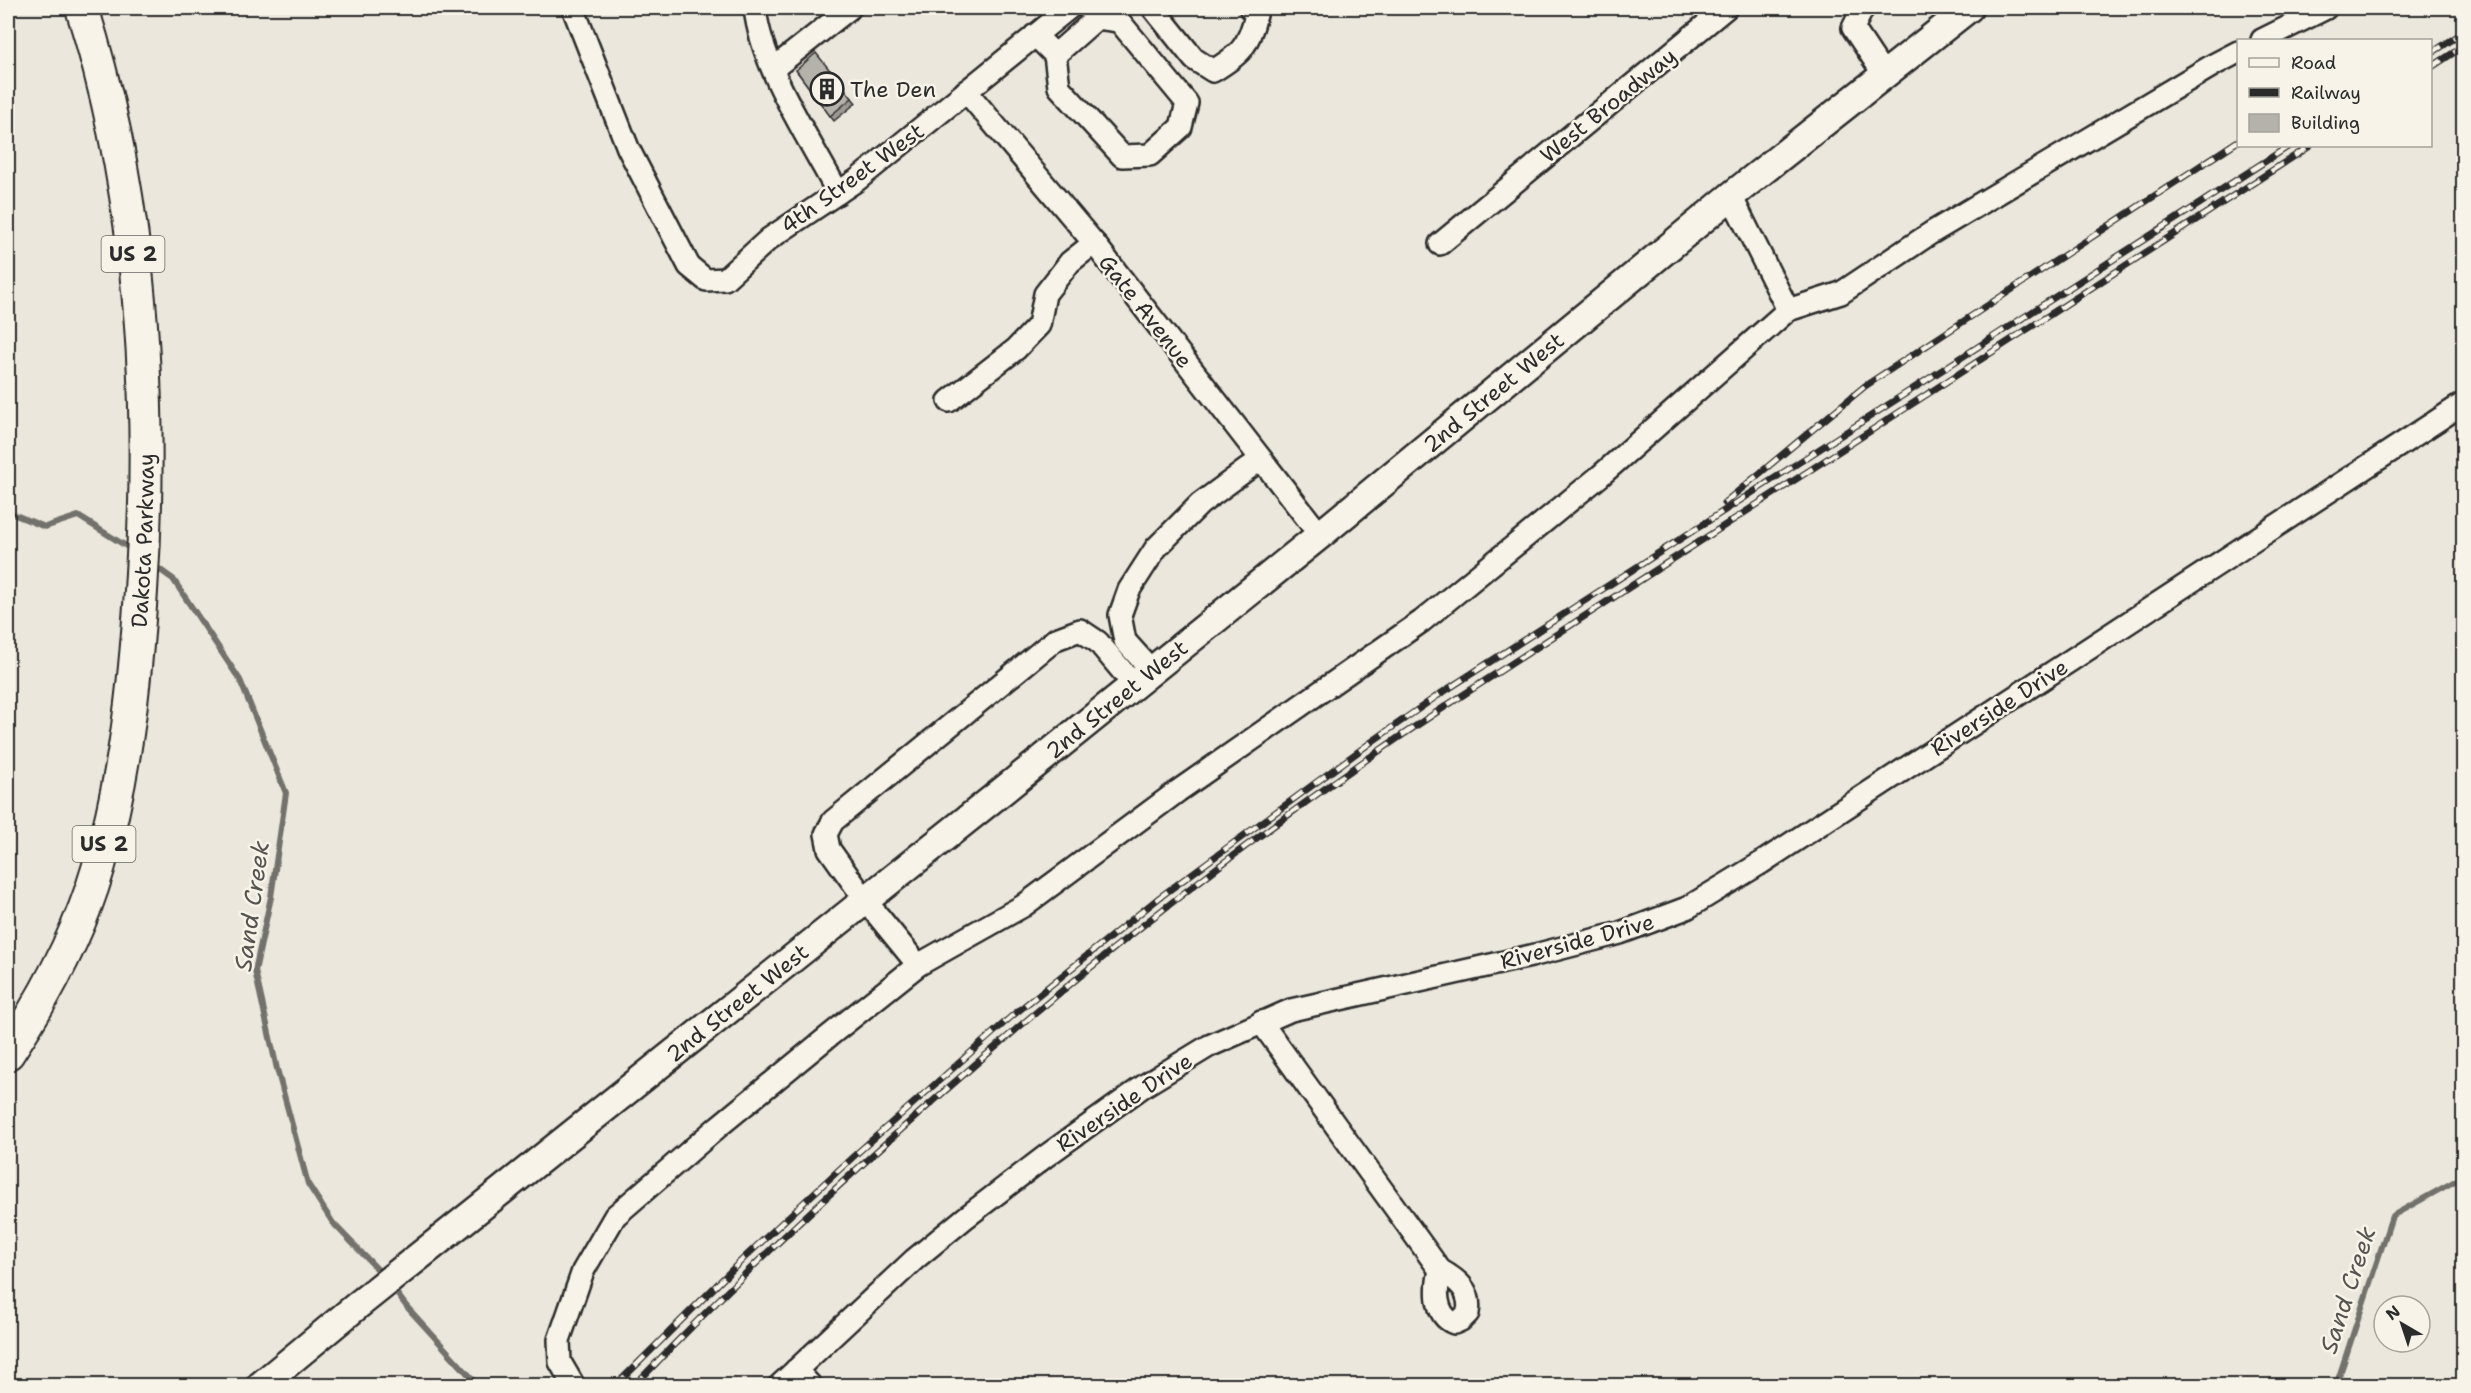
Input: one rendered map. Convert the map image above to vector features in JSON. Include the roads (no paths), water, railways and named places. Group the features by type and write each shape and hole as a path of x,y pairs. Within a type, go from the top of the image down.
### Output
{"highway":[{"name":"Dakota Parkway","path":"8,1053 29,1021 76,929 98,870 122,775 133,691 139,615 146,506 146,415 134,262 116,138 93,42 82,8"}],"main road":[{"name":"2nd Street West","path":"260,1386 358,1305 866,901 1320,535 1731,196 1970,8"}],"street":[{"name":"4th Street West","path":"573,8 628,148 689,266 706,280 725,279 769,239 857,180 1070,8"},
{"path":"754,8 765,50 838,193"},
{"path":"774,68 850,8"},
{"path":"1153,8 1194,59 1213,71 1231,60 1249,40 1256,15 1250,8"},
{"name":"West Broadway","path":"1440,244 1726,8"},
{"path":"1863,8 1852,28 1886,75"},
{"path":"2264,39 2326,8"},
{"path":"1035,35 1055,54 1059,87 1122,156 1150,155 1181,127 1187,103 1119,21 1093,13 1055,54"},
{"path":"574,1386 560,1362 559,1340 583,1271 615,1216 719,1126 918,965 1023,906 1178,791 1422,621 1600,476 1788,310 1841,293 1931,233 2237,53"},
{"name":"Gate Avenue","path":"966,91 1094,243 1320,535"},
{"path":"1731,196 1788,310"},
{"path":"949,401 1016,349 1039,325 1045,294 1070,262 1094,243"},
{"name":"Riverside Drive","path":"779,1386 915,1259 1046,1156 1169,1069 1209,1046 1292,1010 1531,956 1620,933 1687,908 1761,863 2463,403"},
{"path":"1143,678 1125,641 1120,615 1129,590 1156,548 1200,504 1261,459"},
{"path":"918,965 866,901 829,849 826,834 833,821 1056,639 1080,630 1143,678"},
{"path":"1261,1022 1440,1270"},
{"path":"796,1370 811,1386"}],"waterway":[{"name":"Sand Creek","path":"8,512 45,527 78,516 134,551"},
{"name":"Sand Creek","path":"152,564 173,579 240,680 286,793 271,897 255,971 277,1069 308,1184 333,1223 383,1275"},
{"name":"Sand Creek","path":"2336,1386 2392,1216 2464,1176"},
{"name":"Sand Creek","path":"391,1286 407,1307 479,1386"}],"railway":[{"path":"2432,53 2464,32"},
{"path":"2432,67 2464,46"},
{"path":"1724,503 1865,386 2237,142"},
{"path":"615,1386 745,1257 855,1155 1012,1016 1160,897 1437,696 2287,147"},
{"path":"634,1386 784,1237 939,1096 1123,941 1249,844 1314,796 1446,706 2308,147"}],"place":[{"name":"The Den","path":"827,89"}]}
